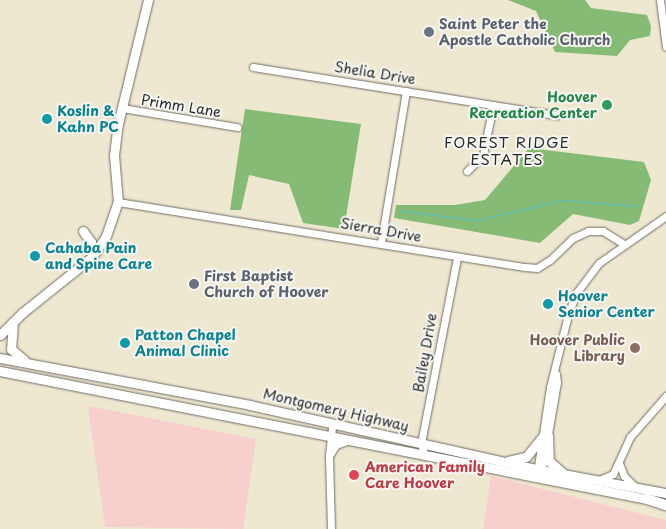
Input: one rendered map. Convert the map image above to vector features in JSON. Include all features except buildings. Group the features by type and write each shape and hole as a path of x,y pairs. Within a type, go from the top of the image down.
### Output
{"highway":[{"path":"647,499 666,504"}],"main road":[{"path":"0,335 13,322 92,257 106,236 118,202 114,155 122,108 148,0"},
{"path":"83,231 91,242 92,257"},
{"path":"13,322 11,348 28,363"},
{"name":"Montgomery Highway","path":"0,358 242,403 332,425 504,462 647,499"},
{"name":"Montgomery Highway","path":"0,371 424,454 539,472 565,474 666,493"},
{"path":"504,462 526,457 545,436"},
{"path":"545,436 549,461 565,474"}],"street":[{"path":"660,0 666,46"},
{"name":"Shelia Drive","path":"253,67 557,115"},
{"path":"381,242 406,91"},
{"path":"467,171 483,155 493,105"},
{"name":"Primm Lane","path":"122,108 237,128"},
{"name":"Sierra Drive","path":"118,202 537,268 550,260 573,238 588,231 603,231 624,244"},
{"path":"539,472 563,331 577,292 598,263 666,216"},
{"name":"Bailey Drive","path":"424,454 422,444 457,256"},
{"path":"599,480 611,476 630,437 666,396"},
{"path":"331,529 329,456 332,425"},
{"path":"329,456 336,445 351,440"},
{"path":"619,463 624,476 635,487"}],"shaded area":[{"path":"88,406 256,439 243,529 105,527"},
{"path":"491,476 666,520 666,529 483,529"}],"green space":[{"path":"508,0 585,0 591,8 647,15 651,26 650,36 630,40 617,56 555,52 536,11"},
{"path":"245,109 361,124 344,229 303,223 289,184 249,175 241,210 230,210"},
{"path":"529,148 644,162 651,180 639,221 630,225 573,214 540,243 394,218 396,205 455,205 485,200"}],"waterway":[{"path":"400,211 478,220 561,200 636,206"}],"place":[{"name":"Saint Peter the Apostle Catholic Church","path":"429,32"},
{"name":"Hoover Recreation Center","path":"607,105"},
{"name":"Koslin & Kahn PC","path":"47,119"},
{"name":"Cahaba Pain and Spine Care","path":"35,256"},
{"name":"First Baptist Church of Hoover","path":"194,284"},
{"name":"Hoover Senior Center","path":"548,304"},
{"name":"Patton Chapel Animal Clinic","path":"125,343"},
{"name":"Hoover Public Library","path":"635,348"},
{"name":"American Family Care Hoover","path":"354,475"}],"district":[{"name":"FOREST RIDGE ESTATES","path":"507,150"}]}
